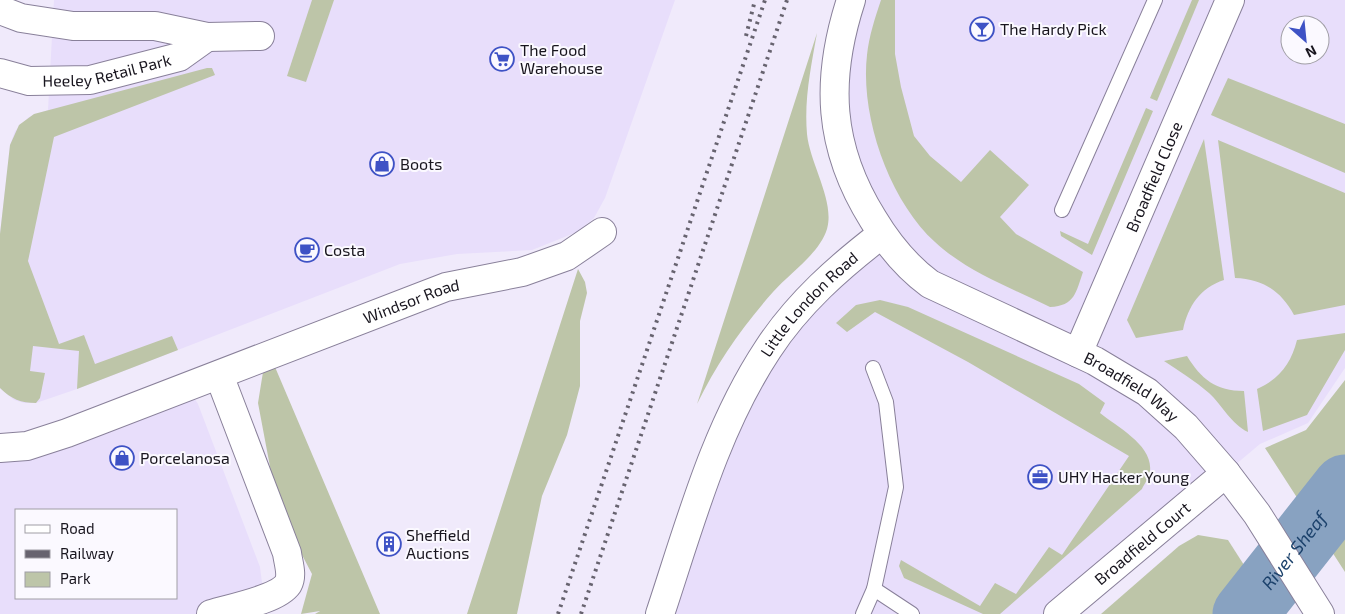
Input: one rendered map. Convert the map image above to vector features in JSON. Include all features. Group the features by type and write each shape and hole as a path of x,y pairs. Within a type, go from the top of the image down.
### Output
{"street":[{"path":"851,0 841,30 834,76 834,106 838,140 857,192 882,234"},
{"name":"Broadfield Close","path":"1078,353 1230,0"},
{"name":"Heeley Retail Park","path":"0,10 21,18 73,26 155,26 207,37 260,36"},
{"name":"Heeley Retail Park","path":"0,72 29,81 90,80 179,57 207,37"},
{"name":"Windsor Road","path":"0,448 27,446 45,441 446,288 522,272 568,256 602,232"},
{"name":"Broadfield Way","path":"882,234 915,273 930,284 1078,353 1147,392 1186,427 1226,473 1257,514 1317,609"},
{"name":"Little London Road","path":"660,614 716,446 744,388 768,348 793,316 837,269 882,234"},
{"path":"211,614 275,594 288,583 290,573 287,553 219,375"},
{"name":"Broadfield Court","path":"1058,614 1226,473"}],"lane":[{"path":"1062,210 1155,0"},
{"path":"863,614 874,589 896,487 886,402 873,368"},
{"path":"874,589 912,614"}],"shaded area":[{"path":"54,0 675,0 605,198 594,218 577,232 532,250 457,254 400,264 77,389 36,403 24,403 14,400 0,388 0,234 10,145 15,131 29,117 48,110"},
{"path":"851,0 1345,0 1345,368 1308,423 1260,444 1058,614 660,614 744,388 882,234 838,140"},
{"name":"Porcelanosa","path":"187,387 198,404 260,567 266,614 0,614 0,448"}],"green space":[{"path":"312,0 334,0 306,82 287,76"},
{"path":"881,0 895,0 895,54 901,87 914,136 930,156 961,182 990,150 1029,185 1000,217 1016,234 1083,272 1076,292 1070,301 1050,307 975,271 935,242 904,204 881,156 868,104 867,55 874,20"},
{"path":"1192,0 1199,0 1157,101 1150,98"},
{"path":"817,33 809,83 806,121 809,146 828,207 827,229 818,247 773,292 741,332 713,374 697,404"},
{"path":"212,68 215,75 54,137 28,261 59,344 84,335 95,364 172,336 178,350 77,389 79,351 33,346 30,371 45,373 40,398 36,403 12,398 0,388 0,234 10,145 19,125 34,114"},
{"path":"1228,78 1345,124 1345,173 1211,115"},
{"path":"1146,108 1153,111 1092,255 1061,236 1060,231 1088,244"},
{"path":"1204,139 1224,280 1208,288 1196,299 1188,313 1183,330 1136,338 1127,320"},
{"path":"1218,140 1345,193 1345,305 1294,315 1283,299 1270,288 1254,281 1235,278"},
{"path":"578,269 585,282 587,293 580,321 580,386 567,435 542,496 517,614 467,614"},
{"path":"880,300 908,307 1079,384 1105,403 1100,413 1124,431 1146,453 1150,473 1142,489 1000,614 983,614 904,578 899,566 901,560 980,606 995,583 1016,594 1049,547 1062,555 1129,456 968,362 875,312 847,332 836,323 856,305"},
{"path":"1345,333 1345,350 1307,415 1263,431 1257,389 1272,380 1283,370 1288,363 1297,340"},
{"path":"1187,356 1198,371 1210,382 1225,389 1244,391 1248,432 1232,420 1209,393 1164,361"},
{"path":"275,367 380,614 315,614 320,611 301,614 312,574 278,509 258,403 263,372"},
{"path":"1345,380 1345,572 1265,448 1306,430"},
{"path":"1198,535 1228,540 1251,576 1223,614 1101,614 1179,546"}],"water":[{"path":"1251,576 1275,614 1223,614"}],"waterway":[{"name":"River Sheaf","path":"1245,614 1345,487"}],"railway":[{"path":"746,36 755,0"},
{"path":"558,614 765,0"},
{"path":"581,614 787,0"}],"place":[{"name":"The Hardy Pick","path":"982,29"},
{"name":"The Food Warehouse","path":"502,59"},
{"name":"Boots","path":"382,164"},
{"name":"Costa","path":"307,250"},
{"name":"Porcelanosa","path":"122,458"},
{"name":"UHY Hacker Young","path":"1040,477"},
{"name":"Sheffield Auctions","path":"389,544"}]}
